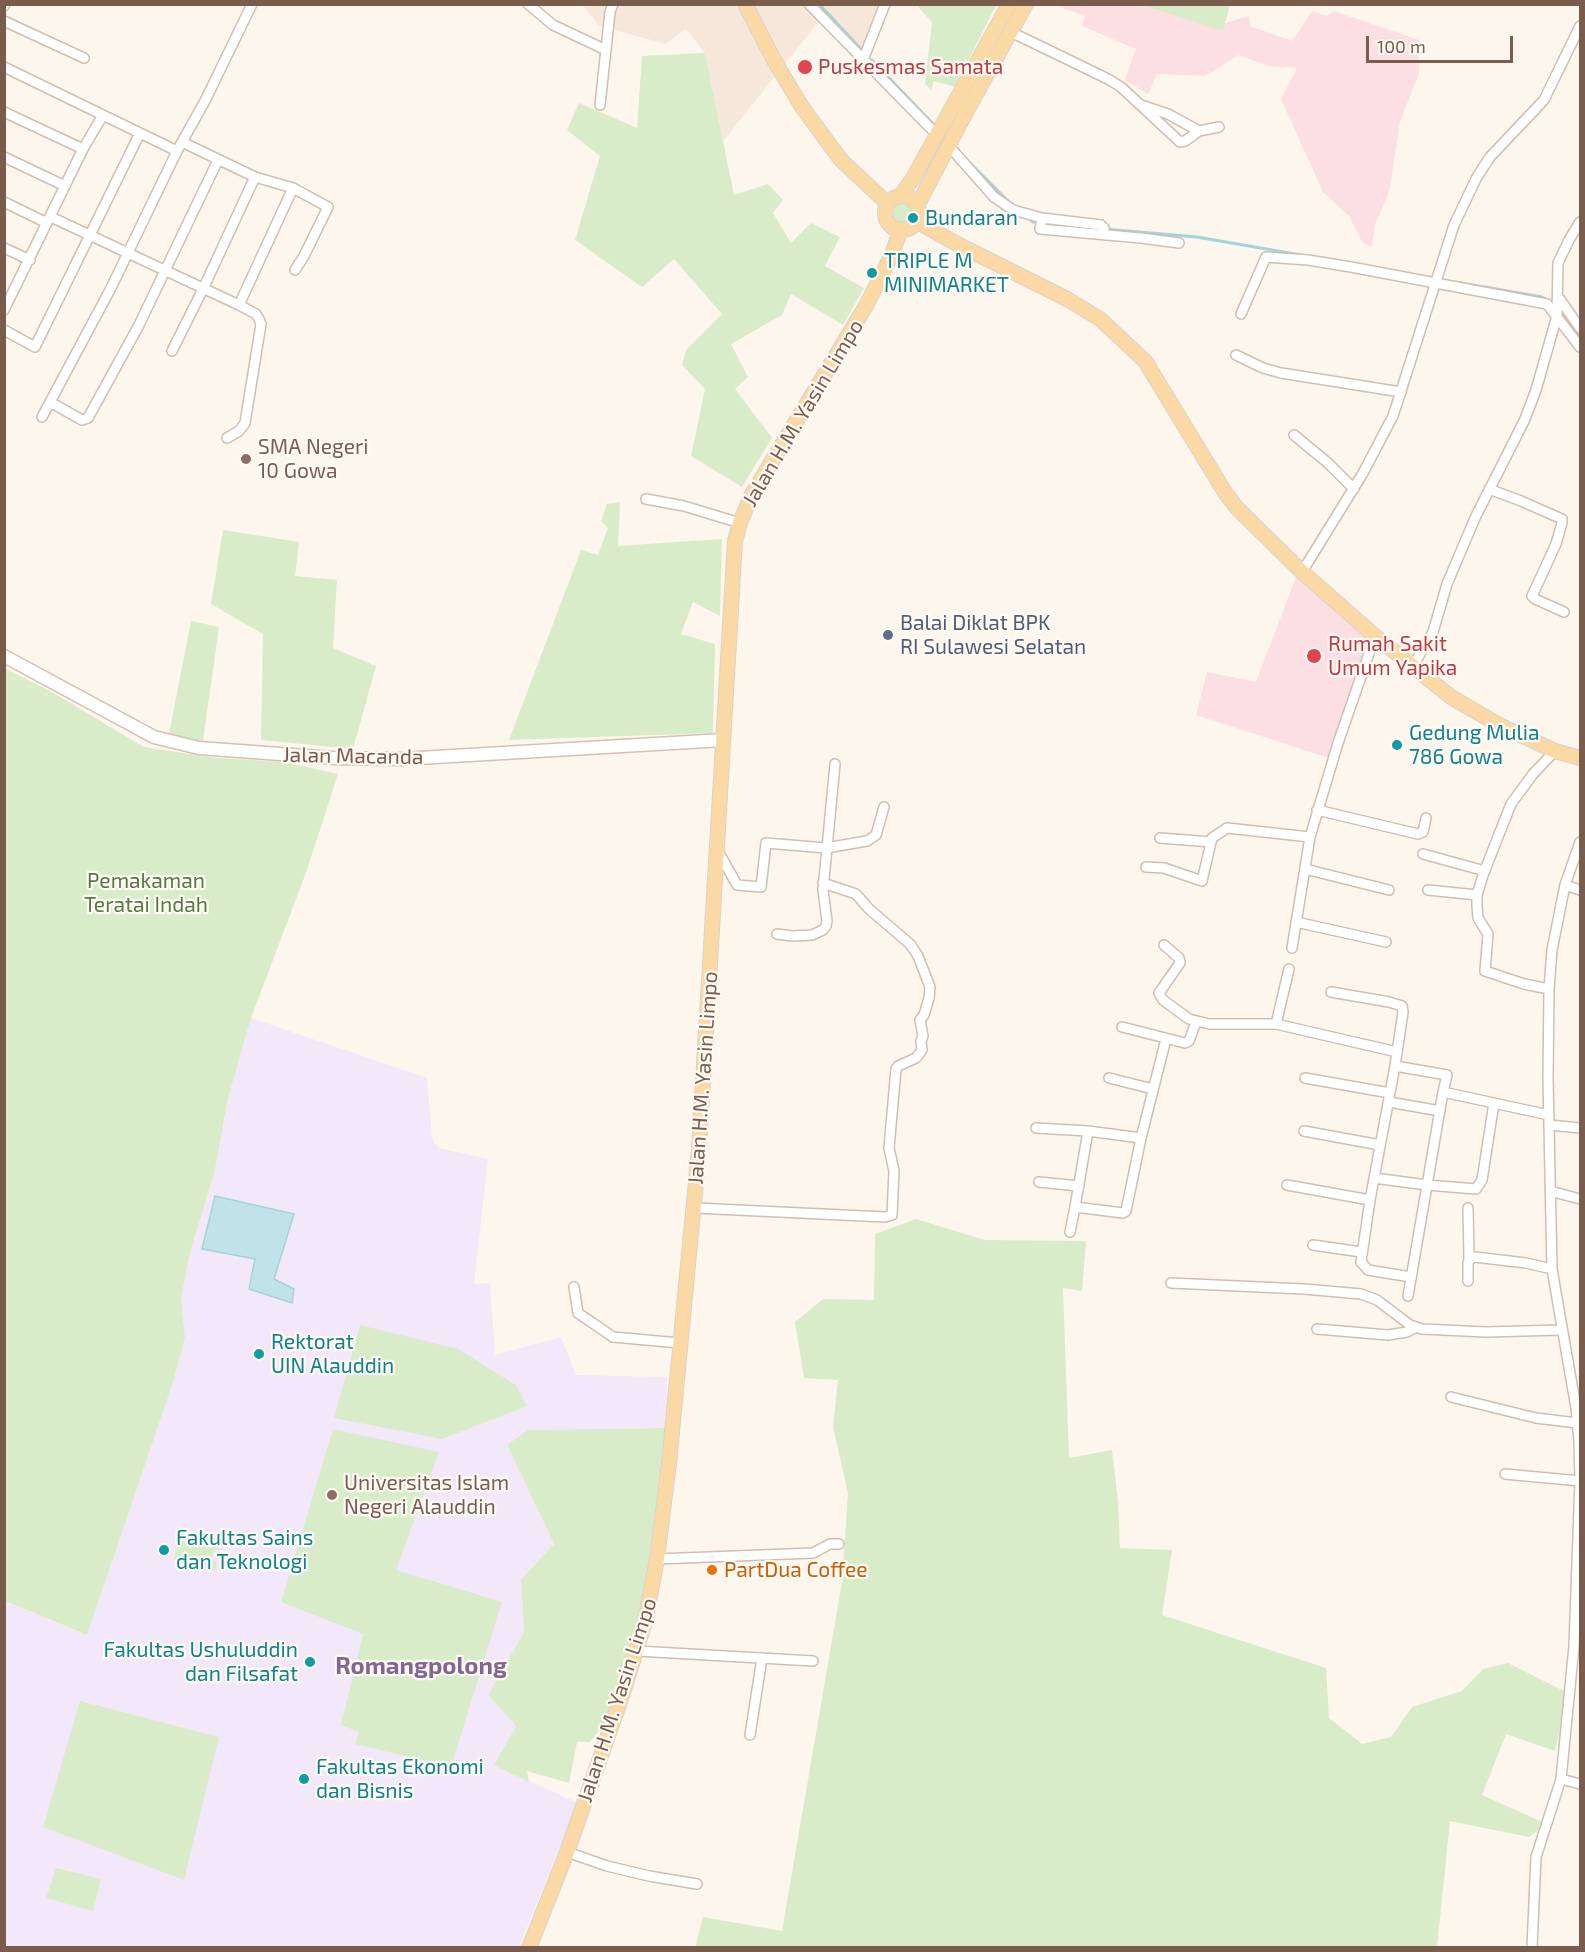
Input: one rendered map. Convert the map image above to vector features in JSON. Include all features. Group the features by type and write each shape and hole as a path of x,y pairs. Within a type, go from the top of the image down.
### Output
{"main road":[{"path":"745,4 802,108 841,160 888,204"},
{"path":"917,206 1026,4"},
{"path":"900,196 912,180 1006,9"},
{"path":"1006,9 1013,28"},
{"path":"900,196 910,198 917,206 919,215 911,227 901,229 893,226 887,220 885,211 888,204 900,196"},
{"path":"916,221 1100,319 1145,361 1226,494 1302,572 1375,636 1451,697 1472,711 1555,751 1581,758"},
{"name":"Jalan H.M. Yasin Limpo","path":"529,1947 567,1852 637,1651 657,1558 695,1208 718,851 733,561 740,523 762,477 867,304 892,254 901,229"}],"street":[{"path":"42,417 111,288 177,151 206,99 252,4"},
{"path":"528,4 553,25 606,50"},
{"path":"600,105 613,4"},
{"path":"809,4 937,135"},
{"path":"863,60 885,4"},
{"path":"4,21 84,58"},
{"path":"1302,572 1354,489 1387,428 1401,392 1455,225 1482,167 1544,100 1581,26"},
{"path":"1013,28 1121,87 1180,142 1199,131 1218,127"},
{"path":"4,67 177,151"},
{"path":"1138,104 1168,114 1199,131"},
{"path":"4,112 83,149"},
{"path":"4,310 8,295 30,260 83,149 103,115"},
{"path":"4,330 35,347 140,133"},
{"path":"182,142 255,177 292,188 326,205 328,208 295,270"},
{"path":"948,145 971,174 1001,202 1041,222 1179,243"},
{"path":"4,157 65,186"},
{"path":"50,402 82,420 88,418 139,325 218,160"},
{"path":"172,351 255,177"},
{"path":"239,305 292,188"},
{"path":"4,202 91,234 256,314 261,324 245,423 239,431 227,438"},
{"path":"1413,666 1433,632 1447,584 1474,518 1525,419 1536,390 1558,307 1558,263 1581,222"},
{"path":"4,248 30,260"},
{"path":"1241,314 1266,257 1308,260 1438,280 1541,303 1551,308 1558,307"},
{"path":"1558,307 1581,328"},
{"path":"1558,307 1581,347"},
{"path":"1236,355 1263,368 1281,373 1401,392"},
{"path":"1294,435 1328,463 1354,489"},
{"path":"1489,489 1562,519 1556,544 1532,596 1564,612"},
{"path":"646,499 684,506 740,523"},
{"path":"1292,948 1310,837 1317,810 1375,636"},
{"name":"Jalan Macanda","path":"4,656 154,737 199,748 334,758 402,759 723,741"},
{"path":"1549,989 1524,984 1485,971 1488,934 1478,918 1477,896 1511,804 1533,774 1555,751"},
{"path":"777,934 812,935 823,930 827,921 823,883 836,764"},
{"path":"718,851 737,885 761,887 766,843 826,848 867,841 876,835 884,807"},
{"path":"1317,810 1418,834 1423,832 1426,818"},
{"path":"1146,867 1164,868 1202,881 1212,838 1227,828 1310,837"},
{"path":"1160,838 1211,842"},
{"path":"1532,1947 1536,1857 1561,1779 1574,1646 1580,1441 1552,1269 1549,989 1552,950 1565,885 1581,842"},
{"path":"1423,854 1485,871"},
{"path":"1305,869 1389,890"},
{"path":"695,1208 885,1217 892,1215 894,1171 889,1148 896,1069 916,1058 922,1050 923,1036 920,1020 924,1015 930,987 918,956 910,944 869,909 856,894 823,883"},
{"path":"1565,885 1581,890"},
{"path":"1428,890 1477,896"},
{"path":"1296,922 1386,942"},
{"path":"1164,945 1179,958 1180,963 1159,993 1163,1000 1180,1014 1196,1022 1276,1024 1397,1052"},
{"path":"1276,1024 1289,969"},
{"path":"1331,992 1389,1002 1401,1006 1403,1012 1361,1262 1365,1268 1411,1277"},
{"path":"1122,1028 1187,1042 1196,1022"},
{"path":"1075,1207 1125,1212 1166,1039"},
{"path":"1395,1065 1447,1074 1408,1296"},
{"path":"1109,1078 1153,1089"},
{"path":"1305,1078 1440,1111"},
{"path":"1443,1092 1494,1103 1581,1128"},
{"path":"1374,1178 1473,1190 1480,1186 1494,1103"},
{"path":"1036,1128 1088,1131 1141,1138"},
{"path":"1070,1232 1088,1131"},
{"path":"1304,1131 1380,1145"},
{"path":"1039,1182 1079,1186"},
{"path":"1287,1185 1370,1200"},
{"path":"1550,1191 1581,1199"},
{"path":"1468,1208 1468,1281"},
{"path":"1313,1245 1362,1252"},
{"path":"1469,1259 1475,1257 1519,1262 1552,1269"},
{"path":"1171,1283 1361,1294 1377,1300 1416,1327 1435,1331 1561,1330"},
{"path":"574,1287 575,1308 578,1313 613,1337 680,1343"},
{"path":"1317,1329 1388,1335 1407,1332 1416,1327"},
{"path":"1451,1397 1536,1419 1577,1423"},
{"path":"1505,1474 1580,1481"},
{"path":"657,1558 813,1553 830,1544 839,1544"},
{"path":"637,1651 813,1661"},
{"path":"750,1736 762,1658"},
{"path":"1561,1779 1581,1784"},
{"path":"567,1852 607,1866 697,1884"}],"shaded area":[{"path":"583,5 883,5 865,54 820,20 723,141 705,53 686,29 665,44 598,25"},
{"path":"1055,5 1146,5 1211,27 1249,16 1250,26 1292,41 1312,11 1327,16 1334,11 1419,40 1419,73 1400,122 1389,193 1375,224 1372,247 1362,242 1349,216 1323,192 1281,99 1297,68 1268,66 1239,55 1205,76 1157,74 1148,94 1125,80 1136,49 1082,26 1085,16"},
{"name":"Rumah Sakit Umum Yapika","path":"1296,577 1368,639 1329,758 1196,715 1207,672 1256,682"},
{"name":"Universitas Islam Negeri Alauddin","path":"251,1018 427,1078 434,1143 439,1148 488,1159 474,1284 490,1283 495,1355 561,1337 576,1375 667,1377 665,1428 528,1430 507,1445 554,1544 521,1579 524,1632 488,1695 516,1726 494,1765 578,1803 519,1947 5,1947 4,1601 87,1635 185,1337 181,1300 189,1257 215,1170 228,1100"}],"green space":[{"path":"919,5 996,5 955,87 934,81 931,90 925,84 932,22 918,7"},
{"path":"1143,5 1230,5 1223,31"},
{"path":"705,53 734,195 768,184 783,200 773,213 791,243 811,223 840,237 825,266 864,288 843,325 791,294 782,315 731,344 748,377 735,389 772,438 742,487 691,456 705,389 682,365 686,350 722,314 674,259 642,287 575,240 600,156 567,130 579,103 637,128 642,56"},
{"path":"902,197 914,201 918,213 914,225 902,229 890,225 886,213 890,201"},
{"path":"620,502 618,546 722,539 720,616 693,602 681,634 715,644 713,733 509,740 581,550 598,555 608,528 601,521 607,504"},
{"path":"223,530 299,542 295,576 337,580 333,648 376,666 353,749 261,740 263,634 211,604"},
{"path":"191,621 219,627 203,741 169,734"},
{"name":"Pemakaman Teratai Indah","path":"4,668 50,691 144,747 216,758 285,762 338,774 307,870 251,1018 228,1099 215,1170 189,1257 181,1300 185,1337 173,1382 87,1635 5,1601"},
{"path":"916,1219 985,1240 1086,1241 1082,1291 1063,1288 1069,1458 1112,1450 1118,1501 1120,1548 1172,1550 1162,1615 1326,1668 1329,1718 1362,1744 1391,1737 1412,1707 1462,1691 1483,1669 1508,1663 1568,1693 1555,1751 1506,1734 1482,1795 1547,1824 1529,1837 1450,1821 1437,1947 695,1948 703,1917 782,1931 842,1582 848,1493 833,1427 838,1380 804,1378 795,1322 823,1299 874,1300 875,1234"},
{"path":"360,1325 458,1349 516,1385 527,1406 442,1439 334,1418"},
{"path":"665,1428 650,1557 636,1636 608,1719 590,1742 577,1742 569,1783 527,1771 529,1782 494,1765 516,1726 488,1695 524,1632 521,1579 554,1544 507,1445 528,1430"},
{"path":"333,1429 439,1452 396,1570 502,1602 451,1767 355,1744 359,1732 341,1725 363,1634 281,1602"},
{"path":"181,1531 221,1542 220,1550 214,1550 211,1560 217,1561 215,1571 174,1560"},
{"path":"80,1701 219,1737 184,1880 43,1827"},
{"path":"56,1868 101,1879 93,1911 46,1898"}],"water":[{"path":"215,1196 294,1214 274,1279 294,1289 292,1303 249,1289 255,1259 202,1249"}],"waterway":[{"path":"819,4 860,48"},
{"path":"872,60 937,128"},
{"path":"966,159 1008,201"},
{"path":"1027,217 1033,222 1057,224"},
{"path":"1105,229 1197,237 1307,256"},
{"path":"1455,282 1542,297 1556,305"},
{"path":"1560,310 1580,338"}],"place":[{"name":"Puskesmas Samata","path":"805,67"},
{"name":"Bundaran","path":"913,218"},
{"name":"TRIPLE M MINIMARKET","path":"872,273"},
{"name":"SMA Negeri 10 Gowa","path":"246,459"},
{"name":"Balai Diklat BPK RI Sulawesi Selatan","path":"888,635"},
{"name":"Rumah Sakit Umum Yapika","path":"1314,656"},
{"name":"Gedung Mulia 786 Gowa","path":"1397,745"},
{"name":"Rektorat UIN Alauddin","path":"259,1354"},
{"name":"Universitas Islam Negeri Alauddin","path":"332,1495"},
{"name":"Fakultas Sains dan Teknologi","path":"164,1550"},
{"name":"PartDua Coffee","path":"712,1570"},
{"name":"Fakultas Ushuluddin dan Filsafat","path":"310,1662"},
{"name":"Fakultas Ekonomi dan Bisnis","path":"304,1779"}],"district":[{"name":"Romangpolong","path":"421,1666"}]}
